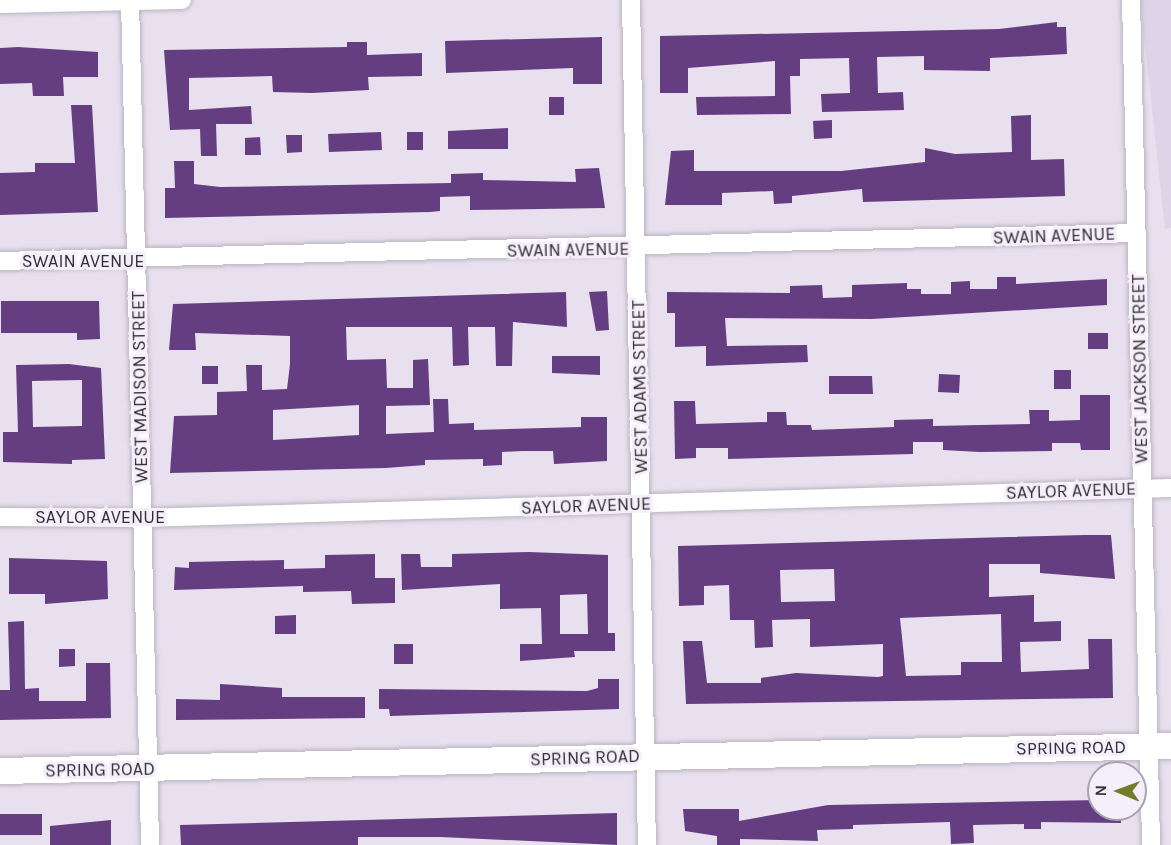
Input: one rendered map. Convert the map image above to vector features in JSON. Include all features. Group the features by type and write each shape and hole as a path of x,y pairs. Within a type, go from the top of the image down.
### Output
{"street":[{"path":"0,4 182,0"},
{"name":"WEST ADAMS STREET","path":"631,0 647,845"},
{"name":"WEST JACKSON STREET","path":"1131,0 1142,489 1161,747 1151,845"},
{"name":"WEST MADISON STREET","path":"130,2 150,845"},
{"name":"SWAIN AVENUE","path":"0,261 137,261 636,249 1137,233"},
{"name":"SAYLOR AVENUE","path":"0,517 143,518 1171,488"},
{"name":"SPRING ROAD","path":"0,771 149,770 1161,747"}],"shaded area":[{"path":"1140,0 1171,0 1171,228 1165,229"}],"building":[{"path":"1057,22 1057,27 1066,27 1067,54 990,58 990,71 924,70 924,56 877,57 878,93 903,92 904,110 822,112 821,94 850,93 849,58 800,59 800,76 790,76 791,114 697,115 696,97 775,96 775,61 688,68 688,93 660,93 660,36 999,29"},
{"path":"602,37 602,84 573,84 573,68 446,73 445,41"},
{"path":"347,42 367,42 367,55 422,53 422,76 368,77 369,90 312,93 273,92 272,76 189,78 189,110 251,106 252,124 216,124 217,156 201,156 200,129 170,130 164,50 347,47"},
{"path":"0,48 98,52 98,77 63,77 64,96 33,96 32,83 0,84"},
{"path":"549,97 564,97 564,115 549,115"},
{"path":"71,105 92,105 98,212 0,215 0,173 35,172 35,163 75,163"},
{"path":"1031,115 1031,160 1064,159 1065,196 863,202 862,189 792,196 792,203 774,204 773,191 722,193 722,205 665,205 671,151 694,150 694,171 841,171 925,162 925,148 955,154 1012,152 1011,116"},
{"path":"832,120 832,138 814,139 813,121"},
{"path":"508,128 508,149 448,149 448,131"},
{"path":"381,132 382,150 329,152 328,134"},
{"path":"407,132 423,132 423,150 407,150"},
{"path":"286,135 302,135 302,152 287,153"},
{"path":"260,137 261,155 245,155 245,138"},
{"path":"174,161 194,161 194,184 220,187 451,183 451,174 483,173 483,180 576,182 575,169 599,168 605,208 470,210 470,196 440,197 440,211 430,212 165,218 165,188 175,188"},
{"path":"997,277 1016,277 1016,284 1107,279 1107,305 872,319 725,318 727,346 807,345 808,362 706,366 706,346 675,347 675,313 667,313 667,292 790,293 790,286 822,285 823,298 852,297 852,285 907,283 907,289 921,289 921,294 951,294 951,282 970,281 970,289 997,289"},
{"path":"607,291 609,330 596,331 589,292"},
{"path":"566,292 567,327 513,322 512,366 496,366 495,327 468,327 469,365 453,366 452,327 346,327 347,360 386,359 387,388 413,388 413,360 428,359 430,405 386,406 386,434 434,432 433,399 448,399 449,424 474,423 474,430 581,427 581,417 607,417 607,461 554,464 553,451 522,451 502,452 502,465 483,466 483,459 425,460 425,465 386,468 170,473 174,416 217,415 217,392 247,391 246,365 262,365 262,390 287,389 290,364 290,336 195,333 196,350 169,350 173,304","holes":["359,405 359,435 273,440 273,410"]},
{"path":"1,301 99,301 100,339 77,340 77,333 1,333"},
{"path":"1088,333 1108,333 1108,349 1088,349"},
{"path":"552,356 600,356 600,375 552,373"},
{"path":"69,364 101,368 105,459 72,460 72,464 3,462 3,432 18,432 16,365","holes":["82,380 82,426 33,427 32,381"]},
{"path":"202,366 218,366 218,384 202,384"},
{"path":"1054,370 1071,370 1071,389 1054,389"},
{"path":"939,374 960,375 959,393 938,392"},
{"path":"829,376 872,376 873,394 829,394"},
{"path":"1080,395 1110,395 1110,450 1081,450 1080,443 1052,443 1052,451 979,452 943,450 943,442 913,442 913,454 728,459 728,448 696,448 696,458 675,459 674,401 695,401 696,424 767,422 767,412 786,412 787,425 811,425 812,430 894,427 894,420 933,419 933,426 1030,424 1029,410 1049,410 1049,421 1080,420"},
{"path":"1111,535 1115,579 1040,573 1040,564 989,564 989,597 1034,595 1034,622 1061,621 1061,641 1020,642 1021,672 1089,669 1088,639 1112,639 1113,698 686,704 683,641 702,641 707,683 761,683 761,678 796,673 883,676 883,644 810,647 810,619 772,620 773,647 755,648 754,620 730,620 729,585 704,586 704,605 679,606 678,546","holes":["834,569 835,601 781,602 780,570","1001,614 1002,662 961,662 961,675 906,676 900,618"]},
{"path":"529,552 608,555 608,633 615,633 615,651 574,651 575,657 520,661 520,644 542,644 541,608 500,609 500,584 402,590 401,554 420,554 421,567 452,567 452,554","holes":["587,594 588,634 560,634 560,595"]},
{"path":"375,554 375,578 395,578 395,603 352,604 351,591 303,592 303,586 174,590 175,567 189,568 189,562 284,560 284,569 325,568 325,555"},
{"path":"9,558 107,561 108,599 45,604 45,594 9,594"},
{"path":"296,615 296,634 275,634 275,616"},
{"path":"24,621 25,689 39,688 39,701 86,701 86,663 110,663 111,718 0,720 0,690 10,690 8,622"},
{"path":"394,644 413,644 413,664 394,664"},
{"path":"59,649 75,649 75,666 59,667"},
{"path":"598,679 619,679 619,709 390,716 389,709 379,709 379,689 587,691 598,688"},
{"path":"220,684 282,688 282,697 365,697 365,718 176,720 176,699 220,700"},
{"path":"1087,800 1087,821 1121,821 1121,823 1041,822 1041,829 1024,829 1024,824 973,825 974,843 951,844 950,822 853,825 853,829 817,830 818,841 740,839 740,845 717,845 717,836 685,831 683,809 739,809 739,821 828,805"},
{"path":"617,813 617,845 440,837 358,837 358,845 181,845 180,825"},
{"path":"0,814 42,814 42,835 0,835"},
{"path":"111,820 111,845 50,845 50,826"}]}
